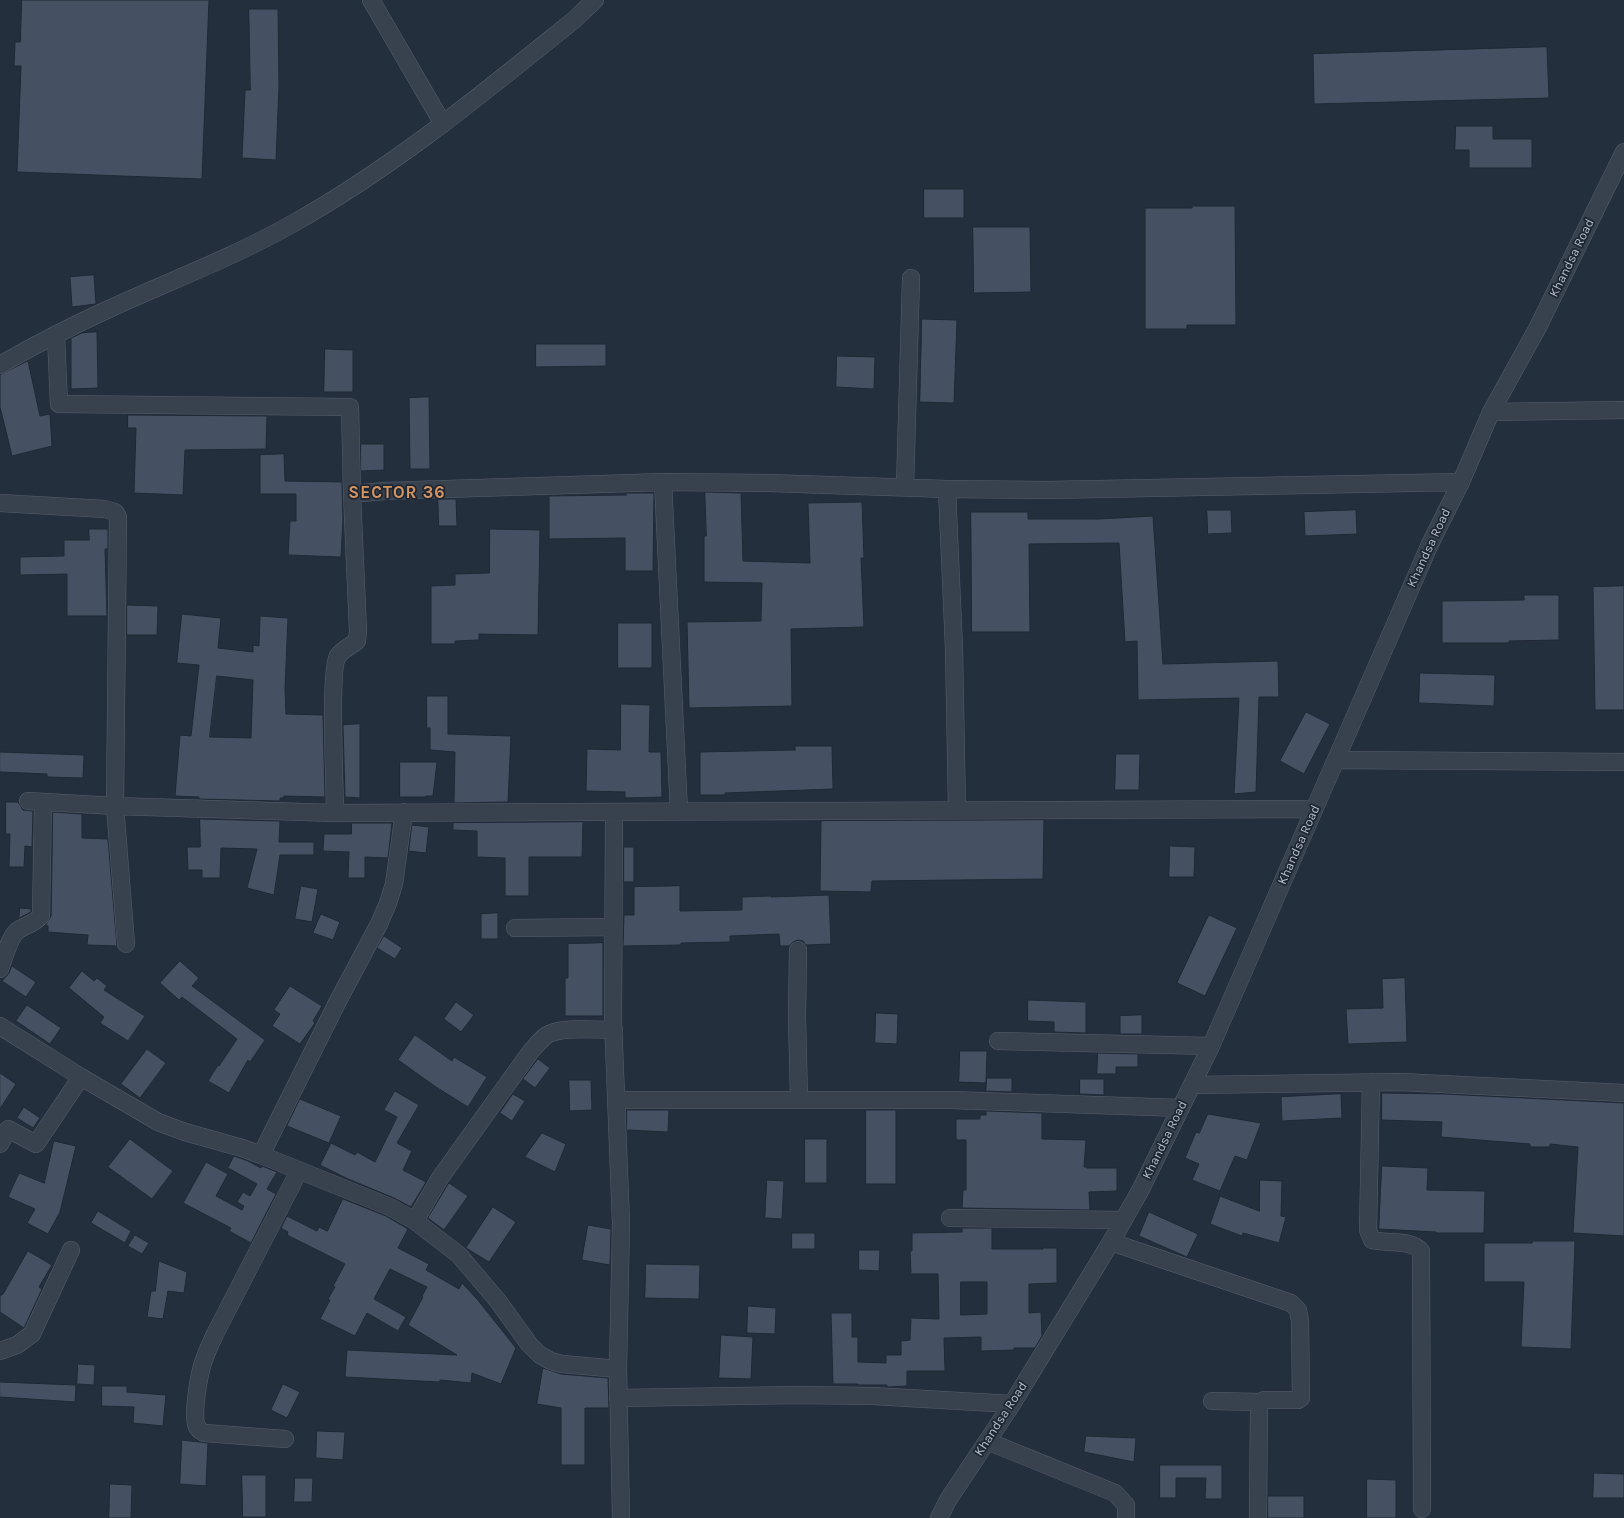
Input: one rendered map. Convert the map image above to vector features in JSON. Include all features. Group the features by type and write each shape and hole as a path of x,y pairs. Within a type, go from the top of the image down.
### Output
{"street":[{"path":"371,0 443,124"},
{"path":"0,365 110,309 223,259 291,225 378,171 443,124 574,20 595,0"},
{"name":"Khandsa Road","path":"939,1518 948,1500 1012,1404 1111,1242 1141,1189 1211,1046 1430,544 1461,482 1491,412 1538,327 1624,152"},
{"path":"905,487 911,278"},
{"path":"56,336 59,404 350,407 358,631 357,641 338,655 335,662 335,813"},
{"path":"1491,412 1624,410"},
{"path":"352,494 384,491 663,482 769,483 947,489 1047,490 1461,482"},
{"path":"663,482 679,812"},
{"path":"947,489 954,649 957,810"},
{"path":"0,503 105,509 117,514 115,806 126,944"},
{"path":"1336,760 1624,762"},
{"path":"0,969 13,935 18,930 36,921 41,916 36,802 335,813 1314,809"},
{"path":"261,1155 385,910 394,884 404,812"},
{"path":"614,812 614,1030 621,1224 618,1369 621,1518"},
{"path":"515,928 613,928"},
{"path":"798,950 797,1017 799,1099"},
{"path":"0,1026 80,1077 158,1122 185,1132 242,1148 390,1207 415,1221 459,1255 498,1301 529,1344 540,1355 551,1361 562,1364 618,1369"},
{"path":"415,1221 444,1172 532,1051 547,1036 555,1032 614,1030"},
{"path":"998,1041 1211,1046"},
{"path":"0,1144 8,1129 36,1144 80,1077"},
{"path":"1370,1082 1368,1230 1372,1240 1380,1242 1413,1244 1421,1251 1422,1509"},
{"path":"1192,1085 1401,1082 1624,1093"},
{"path":"617,1100 951,1100 1181,1108"},
{"path":"285,1439 204,1433 199,1430 197,1425 198,1381 215,1334 299,1171"},
{"path":"950,1218 1124,1220"},
{"path":"1111,1242 1291,1303 1298,1310 1300,1320 1301,1398 1298,1400 1264,1400 1260,1402 1212,1401"},
{"path":"0,1351 17,1345 26,1340 32,1334 71,1250"},
{"path":"618,1398 797,1395 865,1396 1012,1404"},
{"path":"1258,1518 1260,1402"},
{"path":"987,1441 1115,1493 1126,1505 1126,1518"}],"building":[{"path":"22,0 209,0 202,179 17,172 21,66 14,66 15,42 20,42"},
{"path":"249,9 278,9 279,86 276,160 242,158 245,90 250,90"},
{"path":"1547,47 1549,98 1314,104 1313,54"},
{"path":"1456,126 1493,126 1493,139 1532,139 1532,168 1469,168 1469,150 1455,150"},
{"path":"924,189 964,189 964,218 924,218"},
{"path":"1192,206 1235,206 1236,325 1187,325 1187,329 1145,329 1145,208 1192,208"},
{"path":"973,227 1030,227 1031,292 974,293"},
{"path":"94,275 96,304 72,307 70,277"},
{"path":"922,319 957,320 954,403 920,402"},
{"path":"97,332 98,388 71,389 71,338 82,333"},
{"path":"536,344 606,344 606,366 536,367"},
{"path":"325,349 353,350 353,392 324,392"},
{"path":"837,356 875,357 874,389 836,387"},
{"path":"28,361 40,416 50,414 52,446 12,456 0,407 0,375"},
{"path":"429,397 430,469 410,469 409,398"},
{"path":"128,415 267,416 266,449 185,450 183,495 134,493 136,428 128,428"},
{"path":"361,444 384,444 384,470 361,471"},
{"path":"284,454 285,481 342,482 343,519 341,557 288,555 290,521 296,521 296,494 260,494 260,455"},
{"path":"705,492 741,493 743,561 810,563 808,503 862,502 864,558 861,558 864,627 791,629 792,706 689,708 687,622 761,621 762,583 704,582 704,536 706,536"},
{"path":"626,493 654,493 653,571 625,571 625,538 549,539 549,496 626,495"},
{"path":"438,499 456,499 457,526 439,526"},
{"path":"1207,510 1231,510 1232,533 1208,534"},
{"path":"1356,510 1357,534 1305,536 1304,512"},
{"path":"971,512 1028,512 1028,519 1099,519 1153,516 1163,664 1278,661 1279,697 1259,697 1256,792 1234,794 1239,698 1138,700 1137,641 1125,642 1119,543 1029,544 1030,632 972,632"},
{"path":"89,529 108,529 108,549 105,549 107,616 67,616 67,574 20,575 20,557 64,556 64,540 89,540"},
{"path":"490,529 540,530 538,635 479,634 479,640 455,641 455,644 431,644 431,586 455,585 455,574 489,573"},
{"path":"1624,586 1624,710 1595,710 1593,587"},
{"path":"1524,595 1559,595 1559,640 1509,641 1509,643 1442,643 1442,601 1524,600"},
{"path":"127,605 158,606 157,635 127,635"},
{"path":"182,614 221,618 218,648 253,652 253,645 259,646 260,616 288,618 285,689 286,714 323,715 325,797 284,796 283,798 280,798 280,801 199,799 199,797 175,796 180,735 191,736 199,665 177,663","holes":["217,676 253,680 251,738 210,737"]},
{"path":"618,623 652,623 652,668 618,668"},
{"path":"1420,673 1495,675 1494,706 1419,703"},
{"path":"427,696 448,696 448,734 511,736 508,802 454,803 455,752 430,750 430,728 427,728"},
{"path":"621,704 650,705 649,752 661,752 662,797 625,798 625,792 586,791 587,749 620,750"},
{"path":"1306,712 1330,724 1304,774 1280,761"},
{"path":"360,724 360,798 345,797 343,725"},
{"path":"795,746 832,746 833,789 700,795 700,752 795,750"},
{"path":"0,752 84,755 83,778 47,777 47,774 0,772"},
{"path":"1116,754 1140,754 1139,790 1115,790"},
{"path":"400,762 437,762 433,796 400,797"},
{"path":"6,802 18,802 23,810 33,811 32,847 25,846 24,867 9,867 10,834 6,834"},
{"path":"53,812 82,814 82,838 108,839 117,946 87,945 88,935 48,932 48,926 46,925 51,916"},
{"path":"200,819 280,821 279,842 314,842 314,855 280,855 274,895 247,888 257,849 221,848 220,878 202,878 202,870 188,870 187,847 200,847"},
{"path":"1044,820 1043,879 872,881 871,892 820,891 821,821"},
{"path":"583,822 582,857 529,857 529,896 505,896 505,858 477,857 477,831 453,830 453,823"},
{"path":"352,823 392,823 388,858 365,857 365,878 348,878 349,852 323,851 324,834 351,834"},
{"path":"412,825 429,827 426,853 409,851"},
{"path":"1170,846 1195,847 1194,877 1169,877"},
{"path":"624,847 634,847 634,882 624,882"},
{"path":"301,886 318,889 312,922 295,919"},
{"path":"680,886 680,911 742,910 742,897 829,895 831,944 806,945 803,941 798,940 789,946 780,946 779,934 730,936 730,942 623,946 624,915 634,915 634,887"},
{"path":"20,908 31,909 31,912 19,918"},
{"path":"498,913 498,939 481,939 481,914"},
{"path":"321,914 340,922 333,940 313,933"},
{"path":"1209,915 1237,928 1205,996 1177,983"},
{"path":"384,936 402,948 395,959 377,948"},
{"path":"603,943 603,1016 565,1016 565,978 568,978 568,944"},
{"path":"180,961 199,978 192,986 265,1040 250,1062 248,1060 229,1093 208,1081 237,1039 182,997 179,1000 160,983"},
{"path":"12,966 36,982 26,997 2,981 9,973"},
{"path":"82,971 94,981 97,978 107,986 104,990 145,1016 128,1041 100,1023 104,1017 69,988"},
{"path":"1405,978 1407,1042 1348,1044 1346,1009 1383,1008 1382,979"},
{"path":"290,986 322,1006 313,1021 315,1023 300,1044 272,1026 280,1014 274,1010"},
{"path":"1028,1000 1086,1002 1086,1033 1054,1032 1054,1022 1028,1021"},
{"path":"456,1002 474,1015 461,1032 444,1019"},
{"path":"27,1005 61,1028 50,1044 16,1021"},
{"path":"876,1013 898,1014 897,1044 875,1043"},
{"path":"1142,1015 1142,1034 1120,1034 1120,1016"},
{"path":"415,1035 452,1061 454,1057 487,1077 468,1107 436,1087 398,1060"},
{"path":"147,1049 166,1063 140,1098 121,1084"},
{"path":"960,1051 987,1051 986,1083 959,1082"},
{"path":"1098,1053 1138,1054 1138,1067 1116,1067 1116,1074 1097,1074"},
{"path":"538,1059 550,1068 535,1088 523,1079"},
{"path":"0,1073 16,1084 0,1109"},
{"path":"987,1078 1012,1078 1012,1092 986,1091"},
{"path":"1080,1079 1104,1079 1104,1095 1080,1094"},
{"path":"569,1080 591,1080 592,1110 570,1111"},
{"path":"395,1091 419,1105 397,1143 412,1151 403,1170 426,1182 411,1207 320,1165 331,1143 355,1155 357,1152 375,1162 397,1117 384,1110"},
{"path":"1382,1093 1444,1094 1624,1103 1624,1236 1573,1233 1578,1147 1550,1144 1550,1147 1530,1147 1530,1144 1441,1137 1442,1122 1382,1120"},
{"path":"513,1094 525,1101 512,1121 500,1113"},
{"path":"1341,1094 1342,1118 1282,1121 1281,1097"},
{"path":"300,1099 341,1116 329,1143 287,1126"},
{"path":"24,1107 40,1118 33,1128 17,1118"},
{"path":"627,1110 669,1110 668,1132 627,1130"},
{"path":"866,1110 896,1110 896,1184 866,1184"},
{"path":"986,1111 1042,1113 1042,1139 1086,1140 1084,1167 1117,1168 1117,1191 1089,1192 1090,1210 962,1208 963,1190 966,1190 966,1140 956,1140 956,1119 980,1119 980,1115 986,1115"},
{"path":"1208,1114 1261,1123 1247,1160 1235,1156 1220,1191 1192,1180 1199,1164 1185,1158 1196,1132 1199,1133"},
{"path":"542,1133 566,1144 555,1172 525,1157"},
{"path":"130,1139 173,1171 152,1199 108,1167"},
{"path":"805,1139 827,1139 827,1183 805,1183"},
{"path":"54,1141 76,1146 60,1212 48,1234 27,1223 35,1209 8,1197 19,1173 44,1183"},
{"path":"234,1156 261,1168 262,1166 277,1172 267,1189 276,1194 251,1243 229,1231 231,1228 183,1203 206,1162 228,1174 216,1196 242,1210 244,1206 237,1202 243,1192 250,1196 257,1184 228,1168"},
{"path":"1382,1166 1428,1168 1427,1190 1485,1191 1484,1233 1436,1233 1379,1229"},
{"path":"767,1180 784,1181 782,1219 765,1218"},
{"path":"1260,1180 1282,1181 1281,1216 1286,1217 1279,1243 1243,1233 1242,1236 1210,1224 1220,1196 1259,1211"},
{"path":"449,1183 468,1196 444,1230 428,1218"},
{"path":"343,1199 386,1216 408,1229 398,1248 429,1264 426,1270 459,1289 462,1283 477,1299 516,1348 501,1384 472,1373 471,1383 440,1380 440,1382 345,1377 347,1350 457,1355 408,1325 427,1287 390,1269 374,1299 406,1317 398,1331 367,1313 355,1336 320,1319 330,1300 328,1299 335,1287 333,1286 345,1264 287,1235 288,1232 281,1228 287,1216 317,1231 319,1227 327,1231"},
{"path":"493,1207 516,1222 489,1262 466,1248"},
{"path":"98,1211 131,1231 125,1243 91,1223"},
{"path":"1149,1212 1198,1234 1187,1257 1139,1236"},
{"path":"588,1225 611,1229 610,1265 582,1260"},
{"path":"962,1228 992,1228 992,1249 1057,1248 1057,1283 1029,1284 1029,1313 1041,1312 1042,1336 1035,1348 981,1351 981,1337 944,1338 945,1371 907,1371 907,1386 887,1387 887,1385 833,1384 831,1313 852,1313 852,1337 858,1337 858,1362 886,1363 886,1355 901,1355 901,1341 910,1340 911,1318 939,1319 938,1274 911,1274 910,1251 912,1251 912,1233 962,1232","holes":["961,1282 987,1282 987,1314 961,1315"]},
{"path":"792,1233 815,1233 815,1249 792,1249"},
{"path":"135,1235 149,1243 142,1254 128,1246"},
{"path":"1532,1241 1575,1241 1571,1349 1521,1347 1524,1282 1484,1282 1484,1243 1532,1243"},
{"path":"859,1250 880,1250 879,1271 859,1270"},
{"path":"28,1251 52,1265 39,1287 42,1289 24,1328 0,1312 0,1296 3,1294"},
{"path":"159,1261 187,1272 184,1293 168,1291 163,1319 147,1317 151,1291 155,1291"},
{"path":"646,1264 700,1265 699,1299 645,1298"},
{"path":"748,1306 776,1308 775,1334 747,1333"},
{"path":"721,1335 753,1337 751,1379 719,1378"},
{"path":"78,1364 95,1365 94,1385 77,1384"},
{"path":"543,1368 561,1374 608,1378 609,1408 585,1408 585,1465 561,1465 561,1408 537,1404"},
{"path":"0,1382 76,1385 75,1402 0,1397"},
{"path":"283,1384 300,1392 287,1418 271,1410"},
{"path":"102,1386 127,1386 127,1392 166,1395 163,1426 133,1423 134,1407 102,1406"},
{"path":"317,1431 345,1432 343,1460 316,1458"},
{"path":"1086,1436 1136,1438 1134,1462 1084,1452"},
{"path":"182,1440 208,1443 206,1486 180,1484"},
{"path":"1160,1465 1222,1465 1222,1499 1205,1499 1206,1478 1176,1478 1176,1498 1160,1498"},
{"path":"1594,1473 1624,1474 1624,1498 1593,1498"},
{"path":"242,1475 266,1475 266,1517 243,1517"},
{"path":"295,1478 313,1478 312,1502 294,1502"},
{"path":"1367,1479 1396,1480 1396,1518 1367,1518"},
{"path":"110,1484 132,1485 131,1518 109,1518"},
{"path":"1268,1496 1304,1496 1304,1518 1268,1518"}],"district":[{"name":"SECTOR 36","path":"397,493"}]}
